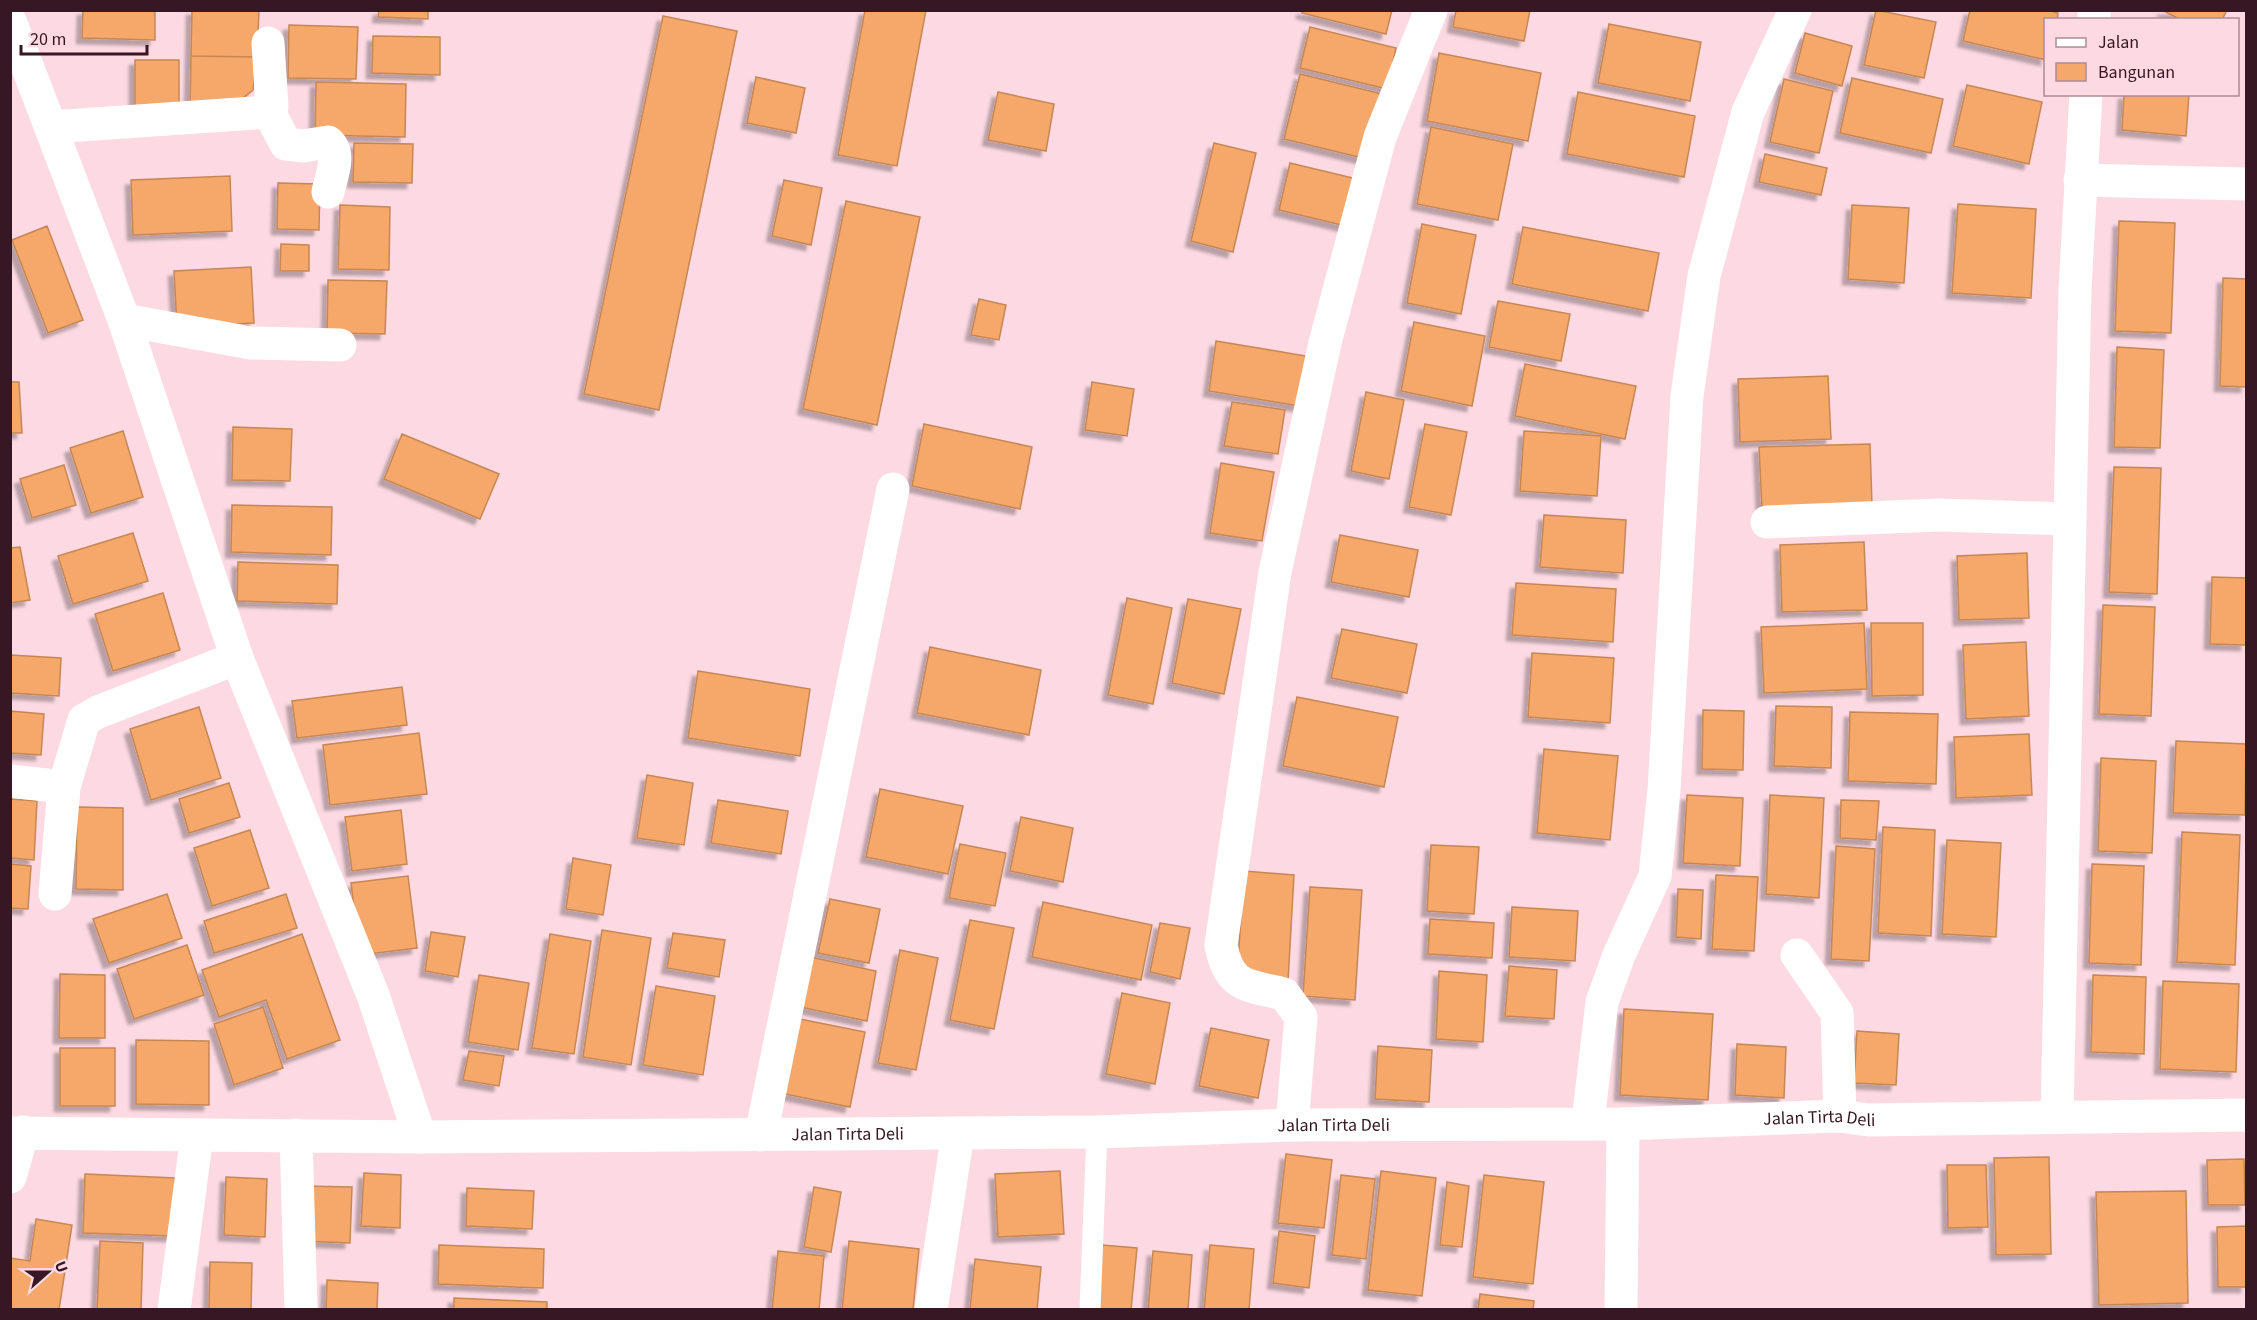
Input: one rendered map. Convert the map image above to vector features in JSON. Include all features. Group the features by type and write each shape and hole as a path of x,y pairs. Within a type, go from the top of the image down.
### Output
{"street":[{"path":"1292,1125 1301,1017 1284,994 1246,985 1232,977 1224,963 1221,945 1275,572 1325,343 1380,137 1431,10"},
{"path":"1588,1122 1602,1002 1619,955 1655,876 1664,790 1687,396 1704,276 1748,112 1795,10"},
{"path":"10,21 124,320 237,658 373,995 420,1137"},
{"path":"268,43 272,107 269,112"},
{"path":"2057,1117 2075,289 2086,96"},
{"path":"51,127 269,112"},
{"path":"269,112 286,144 303,146 328,142 333,147 336,154 328,192"},
{"path":"2080,180 2247,184"},
{"path":"124,320 250,343 340,345"},
{"path":"761,1135 893,489"},
{"path":"1767,522 1940,515 2070,519"},
{"path":"55,894 64,787 84,720 98,712 237,658"},
{"path":"10,781 64,787"},
{"path":"1797,955 1837,1013 1840,1116"},
{"name":"Jalan Tirta Deli","path":"17,1133 420,1137 761,1135 1097,1132 1292,1125 1588,1122 1623,1124 1840,1116 1868,1120 2247,1115"},
{"path":"1621,1310 1623,1124"},
{"path":"10,1177 17,1133"},
{"path":"931,1310 958,1133"},
{"path":"174,1310 197,1135"},
{"path":"296,1135 302,1310"}],"lane":[{"path":"1090,1310 1097,1132"}],"building":[{"path":"83,10 155,10 155,40 82,38"},
{"path":"192,10 259,10 257,57 191,56"},
{"path":"379,10 428,10 428,19 378,17"},
{"path":"865,10 926,10 897,166 838,155"},
{"path":"1302,10 1392,10 1386,34 1302,13"},
{"path":"1456,10 1530,10 1524,41 1453,27"},
{"path":"1876,10 1936,22 1924,78 1864,65"},
{"path":"1970,10 2047,10 2058,13 2057,18 2044,18 2044,60 1963,41"},
{"path":"2162,10 2227,10 2223,18 2177,18"},
{"path":"663,16 737,31 659,410 584,394"},
{"path":"1609,24 1701,42 1690,101 1598,83"},
{"path":"289,25 358,27 356,79 288,78"},
{"path":"1310,27 1396,48 1387,89 1300,68"},
{"path":"1805,33 1852,46 1842,86 1795,73"},
{"path":"373,36 440,37 440,75 372,73"},
{"path":"1439,53 1541,73 1528,141 1427,121"},
{"path":"191,56 257,57 253,90 233,106 190,106"},
{"path":"135,60 179,60 179,107 135,106"},
{"path":"1300,74 1382,94 1367,159 1284,139"},
{"path":"756,77 805,88 796,133 747,123"},
{"path":"1852,78 1943,99 1931,153 1840,133"},
{"path":"1784,79 1833,91 1819,153 1770,142"},
{"path":"316,82 406,84 405,137 315,135"},
{"path":"1967,85 2042,102 2029,164 1953,146"},
{"path":"998,92 1054,104 1046,151 988,140"},
{"path":"1578,92 1695,116 1684,177 1567,154"},
{"path":"2124,96 2189,96 2186,136 2122,130"},
{"path":"1431,127 1513,144 1498,220 1417,204"},
{"path":"354,143 413,144 412,183 353,182"},
{"path":"1214,143 1256,153 1233,252 1191,241"},
{"path":"1765,154 1827,168 1821,195 1759,182"},
{"path":"1290,163 1357,179 1346,226 1279,210"},
{"path":"230,176 232,231 133,235 131,180"},
{"path":"784,180 822,188 811,245 772,236"},
{"path":"278,183 320,184 319,230 277,229"},
{"path":"846,201 920,217 877,425 803,409"},
{"path":"1958,204 2036,209 2031,298 1952,293"},
{"path":"340,205 390,207 389,270 338,269"},
{"path":"1852,205 1909,208 1904,283 1848,279"},
{"path":"2119,221 2175,223 2171,333 2115,331"},
{"path":"1422,224 1476,235 1461,314 1407,303"},
{"path":"47,226 83,320 48,333 12,240"},
{"path":"1523,227 1659,253 1648,311 1512,284"},
{"path":"281,244 309,245 309,271 280,271"},
{"path":"251,267 254,323 177,327 174,271"},
{"path":"2223,278 2246,279 2246,387 2220,386"},
{"path":"328,280 387,281 385,334 327,333"},
{"path":"979,299 1006,305 999,340 971,335"},
{"path":"1498,301 1570,314 1561,361 1489,347"},
{"path":"1414,322 1485,336 1472,406 1401,391"},
{"path":"1216,341 1306,356 1299,406 1209,391"},
{"path":"2117,347 2164,350 2160,448 2114,447"},
{"path":"1525,364 1636,386 1625,439 1515,416"},
{"path":"1828,376 1831,439 1740,442 1738,379"},
{"path":"10,382 19,382 22,433 10,433"},
{"path":"1092,382 1134,389 1127,436 1085,430"},
{"path":"1366,392 1404,400 1389,479 1351,471"},
{"path":"1232,402 1285,410 1278,454 1224,446"},
{"path":"924,424 1032,447 1020,509 912,486"},
{"path":"1425,424 1467,432 1451,515 1409,507"},
{"path":"233,427 292,429 290,481 232,480"},
{"path":"123,431 143,497 91,513 70,448"},
{"path":"1524,431 1601,436 1597,496 1520,491"},
{"path":"402,434 499,474 480,519 384,479"},
{"path":"1870,444 1872,505 1762,508 1759,447"},
{"path":"1221,463 1274,472 1262,541 1210,533"},
{"path":"64,465 76,505 32,518 20,479"},
{"path":"2114,467 2161,468 2157,594 2109,592"},
{"path":"232,505 332,507 331,555 231,552"},
{"path":"1544,515 1626,520 1623,573 1540,567"},
{"path":"133,533 148,581 73,604 58,556"},
{"path":"1340,535 1418,550 1409,597 1331,582"},
{"path":"1864,542 1867,610 1782,612 1780,545"},
{"path":"20,547 30,600 10,603 10,548"},
{"path":"2027,553 2029,618 1959,620 1957,556"},
{"path":"238,562 338,565 337,604 237,601"},
{"path":"2212,577 2246,578 2246,645 2210,644"},
{"path":"1516,583 1616,589 1613,642 1512,635"},
{"path":"163,593 180,650 113,671 95,614"},
{"path":"1127,598 1172,608 1153,704 1108,695"},
{"path":"1188,599 1241,609 1224,694 1172,683"},
{"path":"2103,605 2155,607 2151,716 2099,714"},
{"path":"1864,623 1867,689 1764,693 1761,627"},
{"path":"1871,623 1923,623 1923,695 1872,696"},
{"path":"1342,629 1417,644 1407,693 1331,678"},
{"path":"2026,642 2029,716 1966,719 1963,645"},
{"path":"930,647 1041,670 1029,735 917,713"},
{"path":"1532,653 1614,658 1610,723 1528,717"},
{"path":"10,655 61,658 59,696 10,693"},
{"path":"698,671 810,689 800,756 688,738"},
{"path":"402,687 407,725 297,738 292,701"},
{"path":"1297,697 1398,717 1384,787 1283,766"},
{"path":"1776,706 1832,707 1831,768 1774,766"},
{"path":"199,707 221,778 151,800 130,729"},
{"path":"1703,710 1744,711 1743,770 1702,769"},
{"path":"10,711 44,714 41,755 10,753"},
{"path":"1850,712 1938,714 1936,784 1848,781"},
{"path":"419,733 427,794 330,805 323,745"},
{"path":"2029,734 2032,795 1956,798 1954,737"},
{"path":"2176,741 2246,744 2245,815 2173,813"},
{"path":"1544,749 1618,756 1610,840 1537,833"},
{"path":"2101,758 2156,761 2152,853 2098,851"},
{"path":"647,775 693,783 684,845 637,838"},
{"path":"229,783 240,817 189,833 179,799"},
{"path":"880,789 963,806 948,874 866,857"},
{"path":"1687,795 1743,798 1740,866 1683,863"},
{"path":"1770,795 1824,798 1819,898 1766,894"},
{"path":"10,799 37,801 34,860 10,858"},
{"path":"718,800 788,811 781,854 711,843"},
{"path":"1841,800 1879,801 1876,840 1840,838"},
{"path":"77,807 123,808 123,890 76,889"},
{"path":"401,810 407,864 352,871 345,817"},
{"path":"1021,817 1073,828 1063,882 1010,871"},
{"path":"1883,827 1935,830 1931,936 1878,933"},
{"path":"250,830 269,888 212,906 194,848"},
{"path":"2182,832 2240,835 2235,965 2177,962"},
{"path":"1947,840 2001,843 1996,937 1942,934"},
{"path":"960,844 1006,853 995,906 949,898"},
{"path":"1431,845 1479,847 1474,914 1427,911"},
{"path":"1836,846 1875,849 1869,961 1831,959"},
{"path":"573,858 611,865 603,915 566,909"},
{"path":"10,864 31,866 28,909 10,908"},
{"path":"2092,864 2144,866 2141,965 2089,963"},
{"path":"1244,871 1294,875 1288,981 1237,978"},
{"path":"1716,875 1758,877 1754,951 1712,949"},
{"path":"408,876 417,948 360,955 351,883"},
{"path":"1310,887 1362,890 1355,1000 1303,996"},
{"path":"1678,889 1703,890 1701,939 1676,937"},
{"path":"167,894 182,938 109,963 93,919"},
{"path":"286,894 297,928 214,953 204,921"},
{"path":"830,899 880,909 869,963 818,953"},
{"path":"1043,902 1152,925 1141,980 1032,957"},
{"path":"1512,907 1578,911 1575,961 1509,957"},
{"path":"1430,919 1494,923 1492,958 1428,954"},
{"path":"970,920 1014,928 994,1029 950,1020"},
{"path":"1160,923 1190,928 1180,979 1150,972"},
{"path":"602,930 651,938 631,1065 583,1057"},
{"path":"431,932 465,937 458,977 425,971"},
{"path":"673,933 725,940 719,977 667,968"},
{"path":"302,934 340,1040 287,1059 266,1000 219,1017 202,970"},
{"path":"550,934 591,941 574,1054 532,1048"},
{"path":"187,945 204,995 134,1019 117,969"},
{"path":"900,950 938,958 916,1070 878,1063"},
{"path":"810,957 876,971 867,1021 800,1007"},
{"path":"1509,966 1557,970 1554,1019 1505,1016"},
{"path":"1439,971 1487,975 1483,1042 1436,1039"},
{"path":"60,974 105,975 105,1038 59,1038"},
{"path":"479,975 529,983 518,1050 468,1042"},
{"path":"2093,975 2146,977 2144,1054 2091,1052"},
{"path":"2163,981 2239,984 2236,1072 2160,1069"},
{"path":"656,986 715,996 703,1075 643,1065"},
{"path":"1122,993 1170,1003 1155,1084 1106,1074"},
{"path":"263,1007 283,1068 234,1085 214,1024"},
{"path":"1624,1009 1713,1014 1708,1100 1620,1095"},
{"path":"795,1018 865,1032 850,1107 780,1093"},
{"path":"1211,1028 1269,1040 1258,1098 1199,1086"},
{"path":"1857,1031 1899,1034 1896,1085 1854,1083"},
{"path":"136,1040 209,1041 209,1105 136,1104"},
{"path":"1737,1044 1786,1047 1784,1098 1735,1095"},
{"path":"1378,1046 1432,1050 1429,1102 1375,1099"},
{"path":"60,1048 115,1048 115,1106 60,1106"},
{"path":"469,1051 504,1056 499,1086 463,1080"},
{"path":"1286,1154 1332,1160 1324,1228 1278,1223"},
{"path":"2049,1157 2051,1254 1996,1255 1994,1158"},
{"path":"2244,1159 2245,1205 2208,1205 2207,1160"},
{"path":"1947,1165 1986,1165 1988,1227 1948,1228"},
{"path":"1060,1171 1064,1234 998,1237 995,1174"},
{"path":"1381,1171 1436,1178 1422,1296 1368,1290"},
{"path":"364,1173 401,1175 400,1228 361,1226"},
{"path":"85,1174 175,1178 173,1236 83,1233"},
{"path":"1341,1175 1375,1179 1366,1259 1332,1255"},
{"path":"1484,1175 1544,1182 1533,1284 1473,1277"},
{"path":"226,1177 267,1179 265,1237 224,1235"},
{"path":"1447,1182 1469,1186 1462,1247 1440,1245"},
{"path":"304,1186 352,1187 350,1243 302,1241"},
{"path":"814,1187 841,1192 831,1252 804,1247"},
{"path":"467,1188 534,1191 532,1229 466,1226"},
{"path":"2186,1191 2188,1303 2099,1305 2096,1192"},
{"path":"36,1219 72,1225 59,1310 10,1310 10,1258 30,1261"},
{"path":"2246,1226 2246,1287 2218,1287 2217,1227"},
{"path":"1279,1231 1315,1236 1309,1288 1273,1283"},
{"path":"100,1241 143,1243 141,1310 97,1310"},
{"path":"849,1241 919,1249 913,1310 842,1310"},
{"path":"439,1245 544,1249 543,1288 438,1284"},
{"path":"1102,1245 1137,1248 1131,1310 1095,1310"},
{"path":"1210,1245 1254,1249 1249,1310 1204,1310"},
{"path":"778,1251 824,1256 819,1310 772,1310"},
{"path":"1153,1251 1192,1255 1188,1310 1148,1310"},
{"path":"975,1259 1041,1267 1037,1310 970,1310"},
{"path":"210,1262 252,1263 251,1310 209,1310"},
{"path":"327,1280 378,1283 377,1310 326,1310"},
{"path":"1480,1294 1534,1301 1533,1310 1478,1310"},
{"path":"454,1298 547,1302 547,1310 454,1310"}]}
